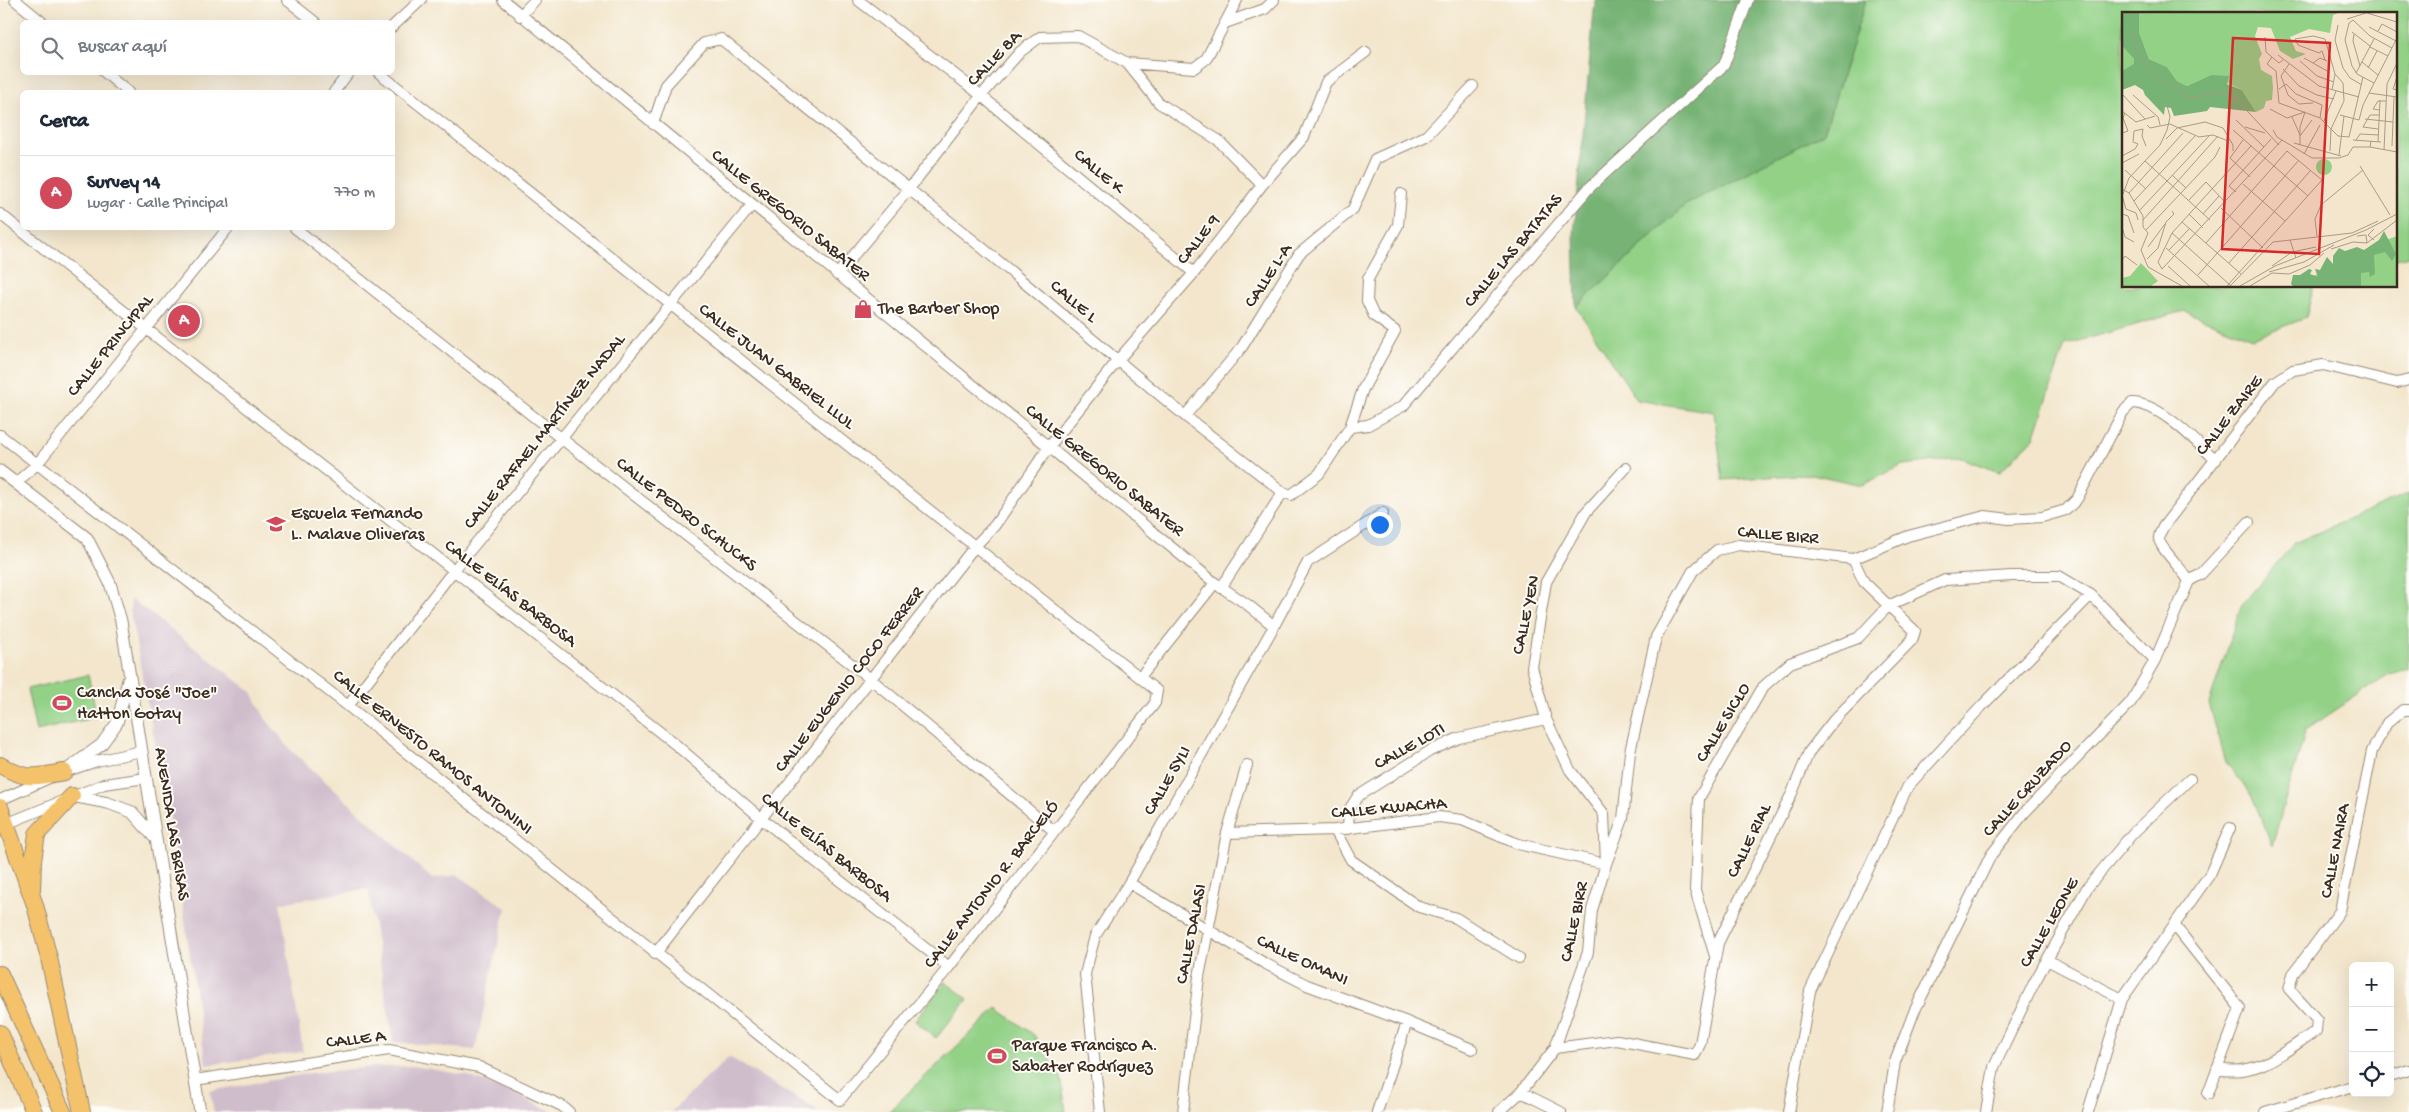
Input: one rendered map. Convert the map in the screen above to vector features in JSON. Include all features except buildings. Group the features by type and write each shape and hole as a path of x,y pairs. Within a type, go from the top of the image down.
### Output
{"highway":[{"path":"0,765 14,774 32,778 64,772"},
{"path":"31,895 33,861 38,834 72,796"},
{"path":"0,807 3,826 31,895 49,958 82,1112"},
{"path":"0,974 63,1112"},
{"path":"0,1033 34,1112"}],"street":[{"path":"15,0 40,20"},
{"path":"287,0 312,20"},
{"path":"395,24 421,0"},
{"name":"CALLE GREGORIO SABATER","path":"502,0 1218,586 1248,604 1274,626"},
{"path":"520,16 536,0"},
{"name":"CALLE K","path":"858,0 981,96 1194,273"},
{"path":"1127,63 1194,68 1206,59 1237,0"},
{"path":"1225,23 1265,9 1274,0"},
{"name":"CALLE LAS BATATAS","path":"1350,427 1368,425 1403,406 1589,188 1724,65 1748,0"},
{"name":"CALLE 8A","path":"837,275 909,189 981,96 1020,52 1040,37 1078,36 1127,63 1159,103 1218,140 1262,186"},
{"name":"CALLE L","path":"653,124 666,85 704,43 721,39 909,189 1185,416 1283,492"},
{"name":"CALLE 9","path":"1049,446 1118,360 1194,273 1262,186 1304,137 1326,82 1366,52"},
{"path":"108,75 126,90"},
{"path":"336,90 347,75"},
{"name":"CALLE JUAN GABRIEL LLUL","path":"382,75 1152,687"},
{"name":"CALLE L-A","path":"1185,416 1242,347 1299,254 1353,209 1375,159 1426,136 1473,86"},
{"path":"1140,677 1218,586 1283,492 1290,496 1320,474 1350,427 1363,389 1395,331 1374,316 1367,301 1368,279 1398,225 1401,194"},
{"name":"CALLE RAFAEL MARTÍNEZ NADAL","path":"348,706 454,570 752,206"},
{"name":"CALLE ELÍAS BARBOSA","path":"0,214 20,230"},
{"name":"CALLE ELÍAS BARBOSA","path":"20,230 675,744 762,819 950,967"},
{"name":"CALLE PRINCIPAL","path":"17,482 37,464 226,230"},
{"name":"CALLE PEDRO SCHUCKS","path":"298,230 872,680 1054,830"},
{"name":"CALLE ZAIRE","path":"2189,581 2182,569 2160,546 2158,537 2163,527 2275,382 2294,370 2323,365 2397,383 2409,380"},
{"path":"1853,560 1908,536 1985,516 2009,519 2042,517 2066,510 2078,499 2123,412 2132,404 2141,403 2177,425 2216,460"},
{"name":"CALLE ERNESTO RAMOS ANTONINI","path":"0,434 348,706 655,954 840,1100"},
{"name":"CALLE EUGENIO COCO FERRER","path":"655,954 872,680 975,546 994,526 1049,446"},
{"name":"CALLE YEN","path":"1606,864 1604,814 1570,770 1546,719 1532,667 1546,582 1586,512 1626,468"},
{"name":"AVENIDA LAS BRISAS","path":"0,471 17,482 87,538 110,583 121,621 154,837 200,1112"},
{"name":"CALLE SYLI","path":"1100,1112 1085,974 1095,936 1129,883 1308,562 1383,513"},
{"name":"CALLE CRUZADO","path":"1887,1112 1895,1062 1914,1012 1991,855 2025,812 2130,702 2155,660 2189,581 2201,574 2249,522"},
{"name":"CALLE BIRR","path":"1500,1112 1521,1092 1555,1048 1588,952 1592,910 1623,818 1630,752 1656,637 1693,571 1717,550 1739,545 1853,560"},
{"name":"CALLE RIAL","path":"1555,1048 1617,1040 1695,1056 1700,1044 1718,943 1788,801 1809,752 1833,721 1912,640 1915,632 1864,582 1853,560"},
{"name":"CALLE SICLO","path":"1715,956 1695,890 1699,798 1763,687 1790,663 1858,638 1888,606 1945,580 2059,576 2091,594 2155,660"},
{"path":"1789,1112 1810,991 1908,786 2091,594"},
{"path":"64,772 101,745 118,722 130,676"},
{"name":"CALLE ANTONIO R. BARCELÓ","path":"840,1100 950,967 1054,830 1155,702 1157,691 1152,687"},
{"name":"CALLE NAIRA","path":"2217,1069 2235,1072 2266,1064 2316,1031 2317,1020 2289,989 2293,974 2340,911 2372,751 2387,723 2403,710 2409,710"},
{"name":"CALLE LOTI","path":"1348,829 1349,810 1358,796 1430,751 1459,738 1546,719"},
{"path":"0,800 64,772 97,761 142,752"},
{"name":"CALLE DALASI","path":"1183,1112 1199,977 1210,932 1227,833 1247,765"},
{"path":"3,826 104,784 146,778"},
{"name":"CALLE LEONE","path":"1986,1112 1994,1067 2047,960 2087,888 2133,833 2190,779"},
{"path":"72,796 108,803 132,812 154,837"},
{"name":"CALLE KWACHA","path":"1227,833 1335,830 1439,817 1462,820 1518,844 1606,864"},
{"path":"2088,1112 2122,998 2175,926 2210,874 2230,828"},
{"path":"1335,830 1351,860 1419,906 1456,918 1519,958"},
{"name":"CALLE OMANI","path":"1129,883 1210,932 1308,985 1407,1022 1472,1049"},
{"path":"2175,926 2240,1008 2208,1094"},
{"path":"2047,960 2122,998"},
{"path":"1377,1112 1407,1022"},
{"name":"CALLE A","path":"195,1080 389,1050 479,1067 562,1106 569,1112"},
{"path":"2394,1075 2409,1070"},
{"path":"2265,1112 2349,1087"},
{"path":"1521,1092 1561,1112"}],"shaded area":[{"path":"131,599 252,692 265,718 292,751 432,879 458,875 506,908 475,1050 393,1042 368,889 280,903 303,1052 206,1065 172,833 130,611"},
{"path":"729,1057 815,1109 820,1112 671,1112"},
{"path":"413,1066 465,1075 516,1094 553,1112 214,1112 210,1091 311,1073 374,1067"}],"green space":[{"path":"1595,0 1866,0 1824,133 1685,205 1576,307 1574,235"},
{"path":"1866,0 2409,0 2409,256 2396,259 2396,12 2122,12 2122,288 2313,288 2306,318 2252,338 2184,311 2065,345 2034,438 1999,472 1961,458 1903,465 1862,485 1812,474 1723,480 1714,412 1637,400 1576,307 1685,205 1824,133"},
{"path":"2409,493 2409,669 2389,674 2306,730 2272,845 2251,794 2226,762 2209,704 2241,606 2294,543"},
{"name":"Cancha José \"Joe\" Hatton Gotay","path":"88,675 97,717 36,731 27,689"},
{"path":"945,982 968,999 936,1038 915,1021"},
{"name":"Parque Francisco A. Sabater Rodríguez","path":"997,1008 1034,1035 1061,1077 1066,1112 888,1112"}],"place":[{"name":"The Barber Shop","path":"863,309"},
{"name":"Survey 14","path":"184,321"},
{"name":"Escuela Fernando L. Malave Oliveras","path":"276,524"},
{"name":"Cancha José \"Joe\" Hatton Gotay","path":"62,703"},
{"name":"Parque Francisco A. Sabater Rodríguez","path":"997,1056"}]}
